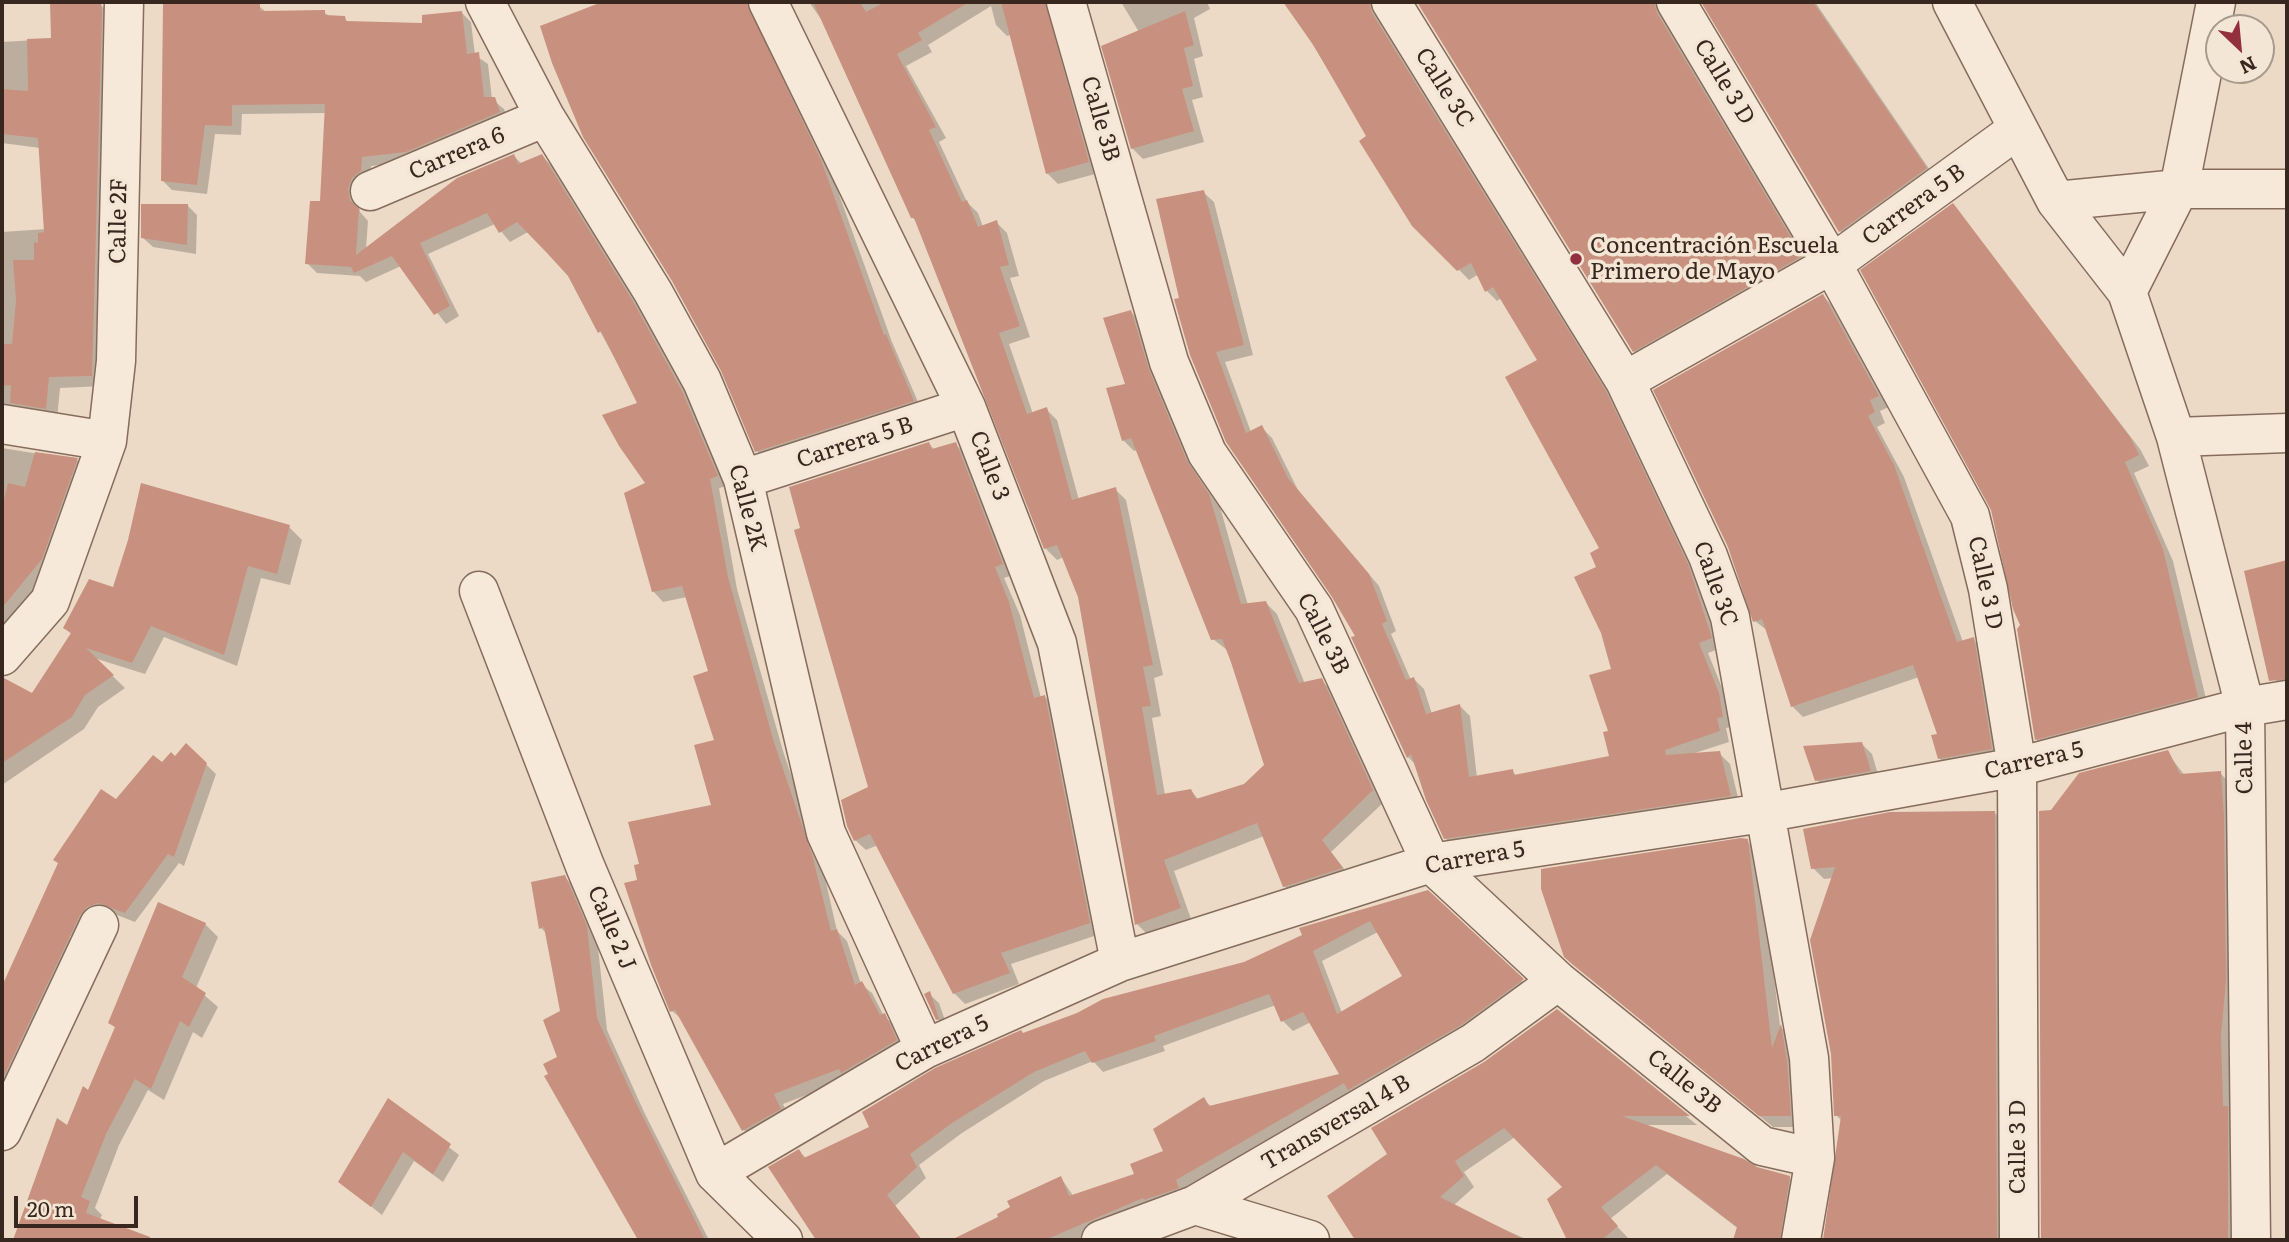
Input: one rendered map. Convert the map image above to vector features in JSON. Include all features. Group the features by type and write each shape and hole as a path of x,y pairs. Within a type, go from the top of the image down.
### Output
{"street":[{"name":"Calle 2F","path":"2,656 50,601 107,441 116,361 124,2"},
{"name":"Calle 2K","path":"485,2 545,117 653,292 696,370 743,479 826,833 925,1049"},
{"name":"Calle 3","path":"768,2 966,407 1057,643 1120,962"},
{"name":"Calle 3B","path":"1066,2 1169,362 1207,453 1314,609 1431,863 1558,981 1762,1146 1815,1158"},
{"name":"Calle 3C","path":"1391,2 1625,381 1707,556 1730,617 1763,814 1809,1058 1815,1158 1801,1240"},
{"name":"Calle 3 D","path":"1676,2 1832,264 1970,516 1989,589 2017,767 2019,1240"},
{"name":"Calle 4","path":"1952,2 2056,201 2127,292 2176,436 2245,706 2251,1240"},
{"path":"2127,292 2179,189 2216,2"},
{"name":"Carrera 6","path":"370,191 545,117"},
{"name":"Carrera 5 B","path":"1625,381 1832,264 2018,129"},
{"path":"2056,201 2179,189 2287,189"},
{"name":"Carrera 5 B","path":"743,479 966,407"},
{"path":"2,424 107,441"},
{"path":"2176,436 2287,433"},
{"name":"Calle 2 J","path":"479,591 585,866 715,1173 783,1240"},
{"name":"Carrera 5","path":"715,1173 925,1049 1120,962 1431,863 1763,814 2017,767 2245,706 2287,700"},
{"path":"2,1131 99,925"},
{"name":"Transversal 4 B","path":"1101,1240 1195,1205 1473,1043 1558,981"},
{"path":"1195,1205 1310,1240"}],"building":[{"path":"50,2 101,2 102,14 92,376 49,377 46,409 10,403 11,385 2,386 2,344 12,344 16,300 13,260 34,260 34,242 38,243 38,233 44,232 38,138 2,134 2,89 28,91 27,39 51,38"},
{"path":"602,2 746,2 821,160 884,335 886,334 914,401 755,452 721,371 672,281 583,137 552,63 540,26"},
{"path":"813,2 860,2 866,12 885,2 969,2 918,33 922,40 897,54 936,127 929,130 962,202 967,200 978,227 997,220 1009,265 1000,267 1020,326 999,333 1027,414 1047,407 1072,500 1116,487 1153,665 1143,667 1151,706 1142,707 1157,795 1191,789 1196,799 1244,784 1264,765 1222,639 1211,640 1131,438 1122,441 1106,388 1125,384 1103,318 1131,310 1149,370 1187,461 1209,494 1241,604 1266,601 1299,683 1322,678 1373,790 1322,840 1343,868 1283,887 1257,823 1164,860 1181,908 1135,925 1078,597 1057,545 1044,549 914,218 911,218"},
{"path":"1001,2 1045,2 1089,162 1046,174"},
{"path":"1283,2 1369,2 1372,13 1606,391 1688,564 1712,638 1699,643 1719,693 1723,717 1717,718 1720,731 1665,750 1666,755 1720,751 1731,796 1444,839 1426,800 1411,754 1407,758 1351,637 1355,636 1332,597 1226,442 1190,355 1174,299 1179,298 1156,199 1204,190 1244,345 1216,352 1246,433 1262,425 1288,478 1369,574 1387,621 1382,624 1406,680 1414,677 1426,714 1460,704 1469,777 1513,769 1514,775 1609,756 1603,732 1608,731 1589,675 1611,669 1601,633 1574,577 1596,567 1590,553 1599,548 1505,377 1537,360 1493,287 1485,292 1471,263 1457,271 1412,226 1359,141 1366,136 1314,46"},
{"path":"1417,2 1654,2 1657,13 1802,256 1633,352"},
{"path":"1701,2 1813,2 1927,168 1839,232"},
{"path":"163,3 260,4 260,11 325,10 325,15 345,16 346,21 422,23 422,15 462,11 467,54 479,52 484,97 495,97 500,112 406,152 362,157 361,171 352,178 348,189 350,200 359,209 356,255 457,178 514,154 518,164 542,154 634,303 682,391 718,476 710,479 728,577 773,739 813,858 831,931 837,929 855,985 862,981 880,1015 885,1013 897,1040 841,1073 839,1069 774,1094 781,1109 742,1131 675,1010 670,1012 651,965 624,883 637,880 634,865 639,864 628,822 711,805 694,745 714,740 693,676 708,671 682,586 652,592 624,493 645,483 619,446 602,415 637,403 601,331 598,333 568,276 547,253 517,222 499,233 487,213 420,243 450,306 434,315 392,256 354,273 351,267 305,264 310,201 320,201 325,104 232,105 232,126 205,125 197,185 161,181"},
{"path":"1185,11 1194,45 1184,48 1193,86 1182,89 1194,131 1131,149 1101,46"},
{"path":"1953,203 2130,437 2139,455 2125,462 2163,549 2198,697 2035,740 2017,629 2020,625 2013,609 1991,510 1860,270"},
{"path":"141,204 188,204 187,245 141,238"},
{"path":"1823,294 1879,396 1870,400 1875,412 1868,416 1894,465 1957,642 1974,637 1992,749 1938,759 1931,735 1937,734 1913,665 1791,707 1762,619 1753,622 1728,547 1653,390"},
{"path":"929,442 932,449 956,442 1003,564 995,567 1009,602 1034,698 1045,695 1090,923 1001,953 1010,973 953,994 870,834 854,841 847,826 841,800 868,787 794,530 800,528 789,487"},
{"path":"35,452 78,458 42,559 2,608 2,508 8,483 25,487"},
{"path":"141,483 290,525 277,574 248,566 224,655 151,626 132,663 86,648 114,675 85,695 72,717 2,763 2,677 32,693 71,633 63,628 89,579 113,587 128,540"},
{"path":"2287,560 2287,679 2269,681 2244,571"},
{"path":"1862,742 1871,771 1815,781 1803,746"},
{"path":"186,743 207,763 174,857 168,854 125,913 98,903 87,907 80,915 2,1080 2,986 58,863 53,860 101,789 116,799 153,755 162,762 171,752 175,756"},
{"path":"2168,750 2180,774 2221,771 2226,980 2221,1036 2223,1106 2228,1106 2228,1240 2041,1240 2039,811 2051,810 2079,773"},
{"path":"1995,811 1997,1240 1823,1240 1841,1116 1834,1116 1831,1054 1810,940 1835,867 1811,869 1803,829 1890,812"},
{"path":"1748,839 1772,1048 1781,1024 1791,1116 1759,1116 1564,957 1541,889 1541,869"},
{"path":"565,875 587,926 597,1018 635,1101 705,1240 638,1240 544,1076 548,1074 543,1064 557,1057 543,1020 560,1011 544,927 539,929 531,882"},
{"path":"1428,890 1524,979 1461,1025 1348,1090 1344,1083 1176,1180 1179,1188 1144,1200 1143,1198 1045,1240 951,1240 998,1217 997,1214 1010,1207 1007,1201 1061,1176 1069,1196 1134,1174 1130,1164 1163,1151 1153,1129 1204,1097 1209,1106 1339,1074 1303,1012 1281,1022 1269,994 1154,1036 1156,1041 1092,1063 1085,1051 1034,1072 952,1123 910,1154 917,1167 887,1195 922,1240 816,1240 768,1167 799,1149 804,1158 869,1127 862,1112 935,1068 1021,1030 1023,1033 1077,1013 1103,999 1244,962 1302,935 1299,928","holes":["1370,921 1402,976 1337,1014 1313,951"]},
{"path":"158,902 206,923 182,977 206,993 189,1027 180,1021 151,1089 135,1079 107,1132 81,1197 90,1201 86,1213 150,1237 150,1240 13,1240 57,1118 67,1125 83,1086 88,1090 115,1027 108,1023"},
{"path":"930,991 939,1019 936,1020 924,994"},
{"path":"1557,1009 1690,1116 1622,1116 1744,1159 1757,1167 1790,1176 1780,1240 1733,1240 1737,1227 1656,1165 1601,1207 1618,1226 1602,1240 1567,1240 1547,1199 1562,1187 1504,1128 1455,1161 1464,1176 1440,1197 1525,1240 1355,1240 1327,1196 1387,1154 1371,1128 1484,1062"},
{"path":"388,1098 451,1144 433,1174 403,1152 371,1207 338,1182"}],"place":[{"name":"Concentración Escuela Primero de Mayo","path":"1576,259"}]}
